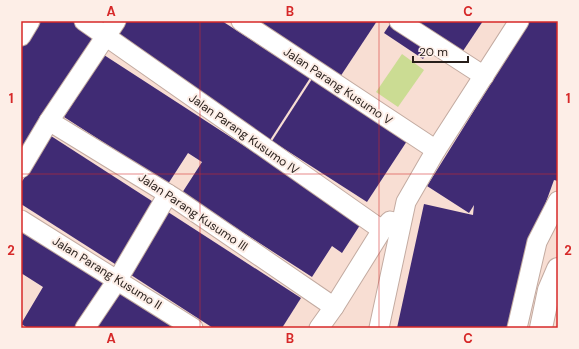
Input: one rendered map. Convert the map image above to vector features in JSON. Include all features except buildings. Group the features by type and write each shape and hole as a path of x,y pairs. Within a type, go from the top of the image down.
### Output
{"street":[{"path":"21,36 30,21"},
{"name":"Jalan Parang Kusumo IV","path":"84,21 112,29 382,230"},
{"name":"Jalan Parang Kusumo V","path":"241,21 436,150"},
{"path":"399,21 484,76"},
{"path":"319,328 334,307 382,230 406,202 436,150 519,21"},
{"path":"21,168 49,121 112,29"},
{"name":"Jalan Parang Kusumo III","path":"49,121 168,194 334,307"},
{"path":"85,328 118,279 168,194"},
{"path":"517,328 537,242 558,201"},
{"path":"379,328 406,202"},
{"name":"Jalan Parang Kusumo II","path":"21,220 118,279 194,328"},
{"path":"541,328 549,290 558,269"}],"green space":[{"path":"402,54 424,70 398,107 376,92"}]}
